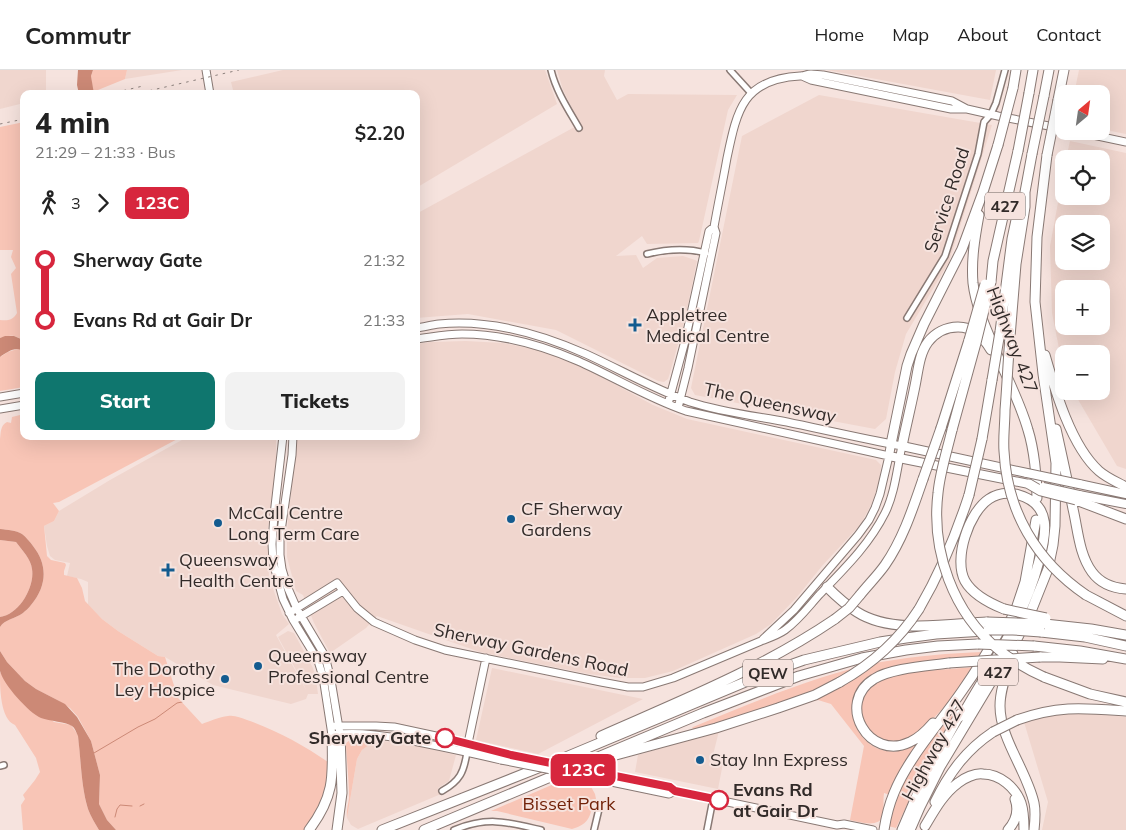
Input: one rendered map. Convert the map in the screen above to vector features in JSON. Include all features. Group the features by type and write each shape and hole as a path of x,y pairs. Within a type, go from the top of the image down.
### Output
{"highway":[{"name":"427","path":"984,192 1013,88 1016,70"},
{"name":"427","path":"972,342 993,262 1034,70"},
{"name":"427","path":"1025,192 1049,70"},
{"name":"427","path":"1043,374 1035,294 1037,237 1047,155 1064,70"},
{"name":"Highway 427","path":"984,192 975,244 973,283 985,324 1016,396 1028,430 1032,444 1038,498"},
{"path":"891,444 910,354 962,249 984,192"},
{"path":"587,762 716,728 815,695 857,672 877,657 912,620 937,577 949,551 969,494 982,439 992,380 1012,239 1019,206 1025,192"},
{"path":"1025,192 1025,207 1016,264 1010,337 1004,449 1011,495 1023,526 1036,548 1054,569 1075,588 1126,616"},
{"path":"1037,326 1060,404 1078,441 1097,469 1108,478 1126,487"},
{"path":"902,446 922,355 929,341 941,331 951,328 964,328 981,337 986,342 1016,396"},
{"path":"561,759 578,745 777,655 808,637 849,608 885,565 900,540 916,502 972,342"},
{"path":"972,342 941,475 937,507 940,554 946,574 962,607 973,623 982,634 1009,658 1044,678 1090,694 1126,702"},
{"name":"Highway 427","path":"910,830 940,767 1018,638 1048,569 1056,526 1056,462 1043,374"},
{"path":"1043,374 1084,558 1090,569 1099,579 1116,588 1126,589"},
{"path":"1029,484 1041,491 1077,497 1126,519"},
{"path":"958,719 991,668 1019,617 1031,587 1043,548 1045,526 1040,510 1031,501 1016,494 1009,493 994,496 982,505 970,525 964,541 960,558 961,570 968,586 987,601 1004,608 1044,625 1080,624 1091,629 1126,635"},
{"name":"Highway 427","path":"902,830 923,782 1007,628 1020,599 1025,582 1036,520"},
{"path":"884,830 888,809 901,778 986,654 1006,618 1027,571"},
{"path":"824,590 871,619 892,624 987,626"},
{"name":"QEW","path":"382,830 561,759 702,699 804,660 880,642 987,626 1013,630 1044,625 1085,638 1126,646"},
{"path":"1018,638 1001,691 1000,706 1004,728 1032,795 1035,811 1034,830"},
{"path":"424,830 703,713 799,676 862,658 938,646 978,644 1034,646 1080,651 1126,660"},
{"path":"962,691 928,728 911,742 895,747 872,740 862,730 858,720 856,707 861,692 869,682 888,673 949,663 1040,657 1126,660"},
{"path":"924,828 952,771 971,749 993,732 1017,720 1059,709 1084,708 1126,711"},
{"path":"335,730 342,793 337,830"},
{"path":"309,830 320,816 328,799 332,784 335,730"},
{"path":"924,828 944,796 956,784 962,780 984,774 1004,780 1018,795 1022,804 1024,830"},
{"path":"1008,830 1016,816 1017,805 1012,789"}],"main road":[{"path":"206,70 209,90"},
{"path":"668,404 708,253 716,233 714,227 734,127 741,108 751,93 759,87 772,80 784,77 811,74 823,75 952,101 967,109 1055,127"},
{"path":"1110,139 1126,142"},
{"path":"678,408 690,360 708,253"},
{"name":"The Queensway","path":"420,327 439,324 487,325 526,332 595,358 671,394 717,409 1126,494"},
{"name":"The Queensway","path":"420,338 464,334 518,341 578,362 678,408 889,456 1029,484"},
{"path":"578,362 591,362 595,358"},
{"path":"0,397 20,394"},
{"path":"0,409 20,406"},
{"path":"283,440 272,544 273,562 283,599 318,661 335,730"},
{"path":"293,440 280,538 280,555 287,586 300,616 325,656 331,680 335,730"},
{"name":"Sherway Gardens Road","path":"761,641 794,610 869,520 876,508 891,444"},
{"name":"Sherway Gardens Road","path":"297,609 337,583 370,620 429,645 614,685 643,687 673,678 774,636 785,630 799,617 871,537 886,512 892,494 902,446"},
{"path":"1077,497 1126,504"},
{"path":"819,580 824,590"},
{"path":"813,587 824,590"},
{"path":"291,616 300,616 343,591"},
{"path":"291,616 297,609"},
{"path":"467,752 486,658"},
{"path":"335,730 376,726 394,727 511,755 670,787 675,791 838,828 844,824 873,830"},
{"path":"335,730 385,736 669,794 675,791"}],"street":[{"path":"551,70 561,98 579,128"},
{"path":"730,70 751,93"},
{"name":"Service Road","path":"907,318 945,256 978,154 984,122 991,114 996,103 1006,70"},
{"path":"648,254 656,251 679,250 708,253"},
{"path":"442,791 460,777 467,752"},
{"path":"707,830 713,799"},
{"path":"594,830 599,809"},
{"path":"454,830 474,823 491,821 511,823 541,830"}],"shaded area":[{"path":"0,70 46,70 46,90 20,90 20,104 0,109"},
{"path":"78,70 93,70 91,76 93,90 78,90"},
{"path":"127,70 182,70 125,79"},
{"path":"283,70 545,70 557,104 420,186 420,90 233,90 231,82"},
{"path":"557,70 605,70 604,76 617,100 628,94 737,95 728,110 698,243 647,244 642,236 616,256 636,255 643,268 657,258 683,256 697,261 685,319 668,379 664,382 658,381 556,330 468,314 420,318 420,212 580,124 563,90"},
{"path":"827,70 996,70 990,100"},
{"path":"1079,70 1126,70 1126,134 1110,131 1110,85 1076,85"},
{"path":"819,95 992,125 949,262 906,334 895,372 886,419 875,429 695,395 691,388 742,136"},
{"path":"1070,141 1126,153 1126,469 1117,466 1078,400 1110,400 1110,345 1058,345 1056,335 1110,335 1110,280 1055,280 1055,328 1052,313 1050,246 1055,219 1055,270 1110,270 1110,215 1056,215 1058,205 1110,205 1110,150 1068,150"},
{"path":"14,336 20,339 20,350 9,351 0,357 0,338"},
{"name":"CF Sherway Gardens","path":"420,343 503,343 543,351 581,366 653,405 687,419 876,460 881,465 880,479 872,503 861,524 771,624 756,634 673,671 645,678 620,678 589,674 480,652 377,616 366,628 330,653 314,623 303,595 296,591 287,557 287,530 297,440 420,440"},
{"name":"Queensway Health Centre","path":"182,440 276,440 276,465 267,537 269,577 282,614 289,624 276,635 306,690 278,637 288,631 294,633 313,668 318,694 308,694 306,699 291,704 213,685 165,657 158,656 118,631 88,605 88,582 67,576 70,563 55,560 50,556 44,526 54,521 59,511"},
{"path":"0,529 12,530 26,538 38,553 44,576 40,590 30,606 23,613 5,622 0,627 0,617 7,615 19,606 28,592 31,584 32,569 26,555 16,542 0,540"},
{"path":"0,651 7,662 25,681 65,704 77,717 91,741 100,775 99,804 107,820 116,830 99,830 89,812 83,782 78,736 75,729 66,723 41,718 24,704 2,677 0,671"},
{"path":"492,668 643,699 538,754 476,740"},
{"path":"1082,712 1126,717 1126,830 1042,830 1048,802 1024,722 1059,713"},
{"path":"719,731 712,759 723,763 718,789 635,772 638,755"},
{"path":"376,740 418,746 456,755 449,781 438,788 441,794 358,829 351,825 347,818 357,759 362,750"}],"green space":[{"path":"93,70 127,70 125,79 98,90 93,90 91,76"},
{"path":"20,123 20,339 12,336 0,338 0,320 10,320 17,313 11,274 16,268 11,257 13,250 0,250 0,127"},
{"path":"20,349 20,388 0,391 0,357 8,352"},
{"path":"20,415 20,440 175,440 59,502 53,503 59,511 54,521 44,526 47,556 51,560 65,563 64,575 77,578 85,601 102,619 158,656 165,657 178,698 202,724 225,717 238,717 279,733 328,762 326,786 321,804 305,830 116,830 107,820 99,804 100,775 91,741 78,717 70,708 25,681 7,662 0,651 0,627 5,622 23,613 30,606 40,590 44,576 38,553 26,538 12,530 0,529 1,429 7,422 11,423 12,417"},
{"path":"0,540 16,542 30,562 32,576 28,592 19,606 7,615 0,617"},
{"path":"984,652 979,659 871,676 859,690 853,706 854,721 861,735 872,745 885,751 902,750 919,742 921,744 890,795 884,793 883,814 878,822 864,823 850,820 864,746 831,704 818,700 775,706 695,730 692,728 786,690 833,674 881,662 920,656"},
{"path":"975,667 957,693 916,735 895,743 876,739 862,723 860,704 869,686 891,675"},
{"path":"0,672 8,685 54,722 71,725 78,735 86,800 89,812 99,830 23,830 21,805 25,799 23,795 40,772 36,758 15,725 6,716 2,702"},
{"path":"953,714 955,715 918,782 896,828 888,826 898,796 912,768"},
{"path":"353,738 376,740 362,750 357,759 347,818 349,785 346,743"},
{"name":"Bisset Park","path":"568,778 589,783 595,794 596,799 594,799 586,822 578,827 572,829 491,811"}],"waterway":[{"path":"94,753 155,719 177,703 182,702"},
{"path":"140,806 144,804"},
{"path":"115,817 120,805 132,806"}],"railway":[{"path":"152,90 239,70"},
{"path":"126,90 143,86"},
{"path":"0,124 20,120"}],"bus line":[{"name":"123C","path":"445,738 511,755 670,787 675,791 719,800"}],"place":[{"name":"Appletree Medical Centre","path":"635,325"},
{"name":"CF Sherway Gardens","path":"511,519"},
{"name":"McCall Centre Long Term Care","path":"218,523"},
{"name":"Queensway Health Centre","path":"168,570"},
{"name":"Queensway Professional Centre","path":"258,666"},
{"name":"The Dorothy Ley Hospice","path":"225,679"},
{"name":"Sherway Gate","path":"445,738"},
{"name":"Stay Inn Express","path":"700,760"},
{"name":"Evans Rd at Gair Dr","path":"719,800"}]}
